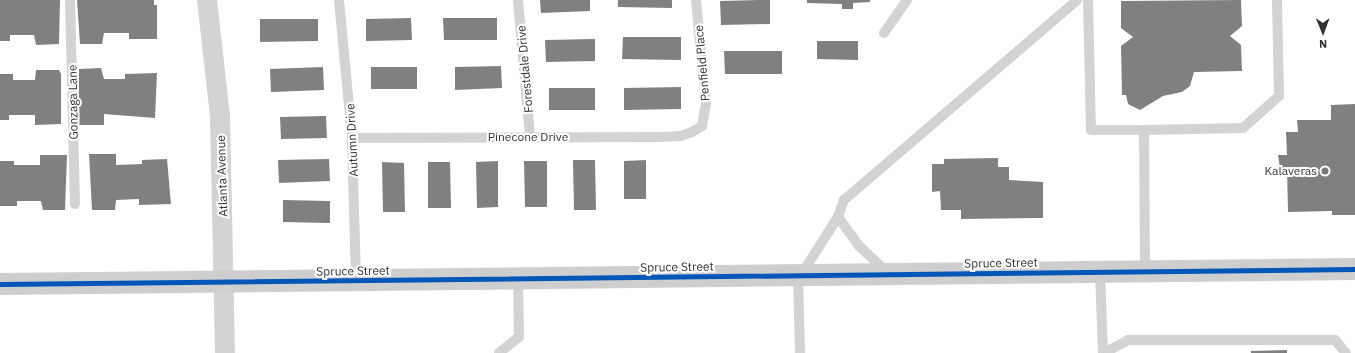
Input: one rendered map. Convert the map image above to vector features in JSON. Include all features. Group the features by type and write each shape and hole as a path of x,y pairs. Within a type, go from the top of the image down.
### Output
{"main road":[{"name":"Spruce Street","path":"0,284 1355,269"}],"street":[{"name":"Atlanta Avenue","path":"207,0 220,116 225,282 225,353"}],"lane":[{"name":"Gonzaga Lane","path":"70,0 75,204"},
{"name":"Autumn Drive","path":"339,0 352,138 356,281"},
{"name":"Forestdale Drive","path":"518,0 530,137"},
{"name":"Penfield Place","path":"696,0 706,104 702,126"},
{"path":"884,33 907,0"},
{"path":"800,353 799,276 838,217 844,200 1077,0"},
{"path":"1088,0 1091,130 1243,128 1279,96 1277,0"},
{"name":"Pinecone Drive","path":"352,138 681,136 702,126"},
{"path":"1144,130 1145,272"},
{"path":"838,217 858,245 889,275"},
{"path":"1100,272 1104,353 1128,340 1336,340 1346,353"},
{"path":"499,353 519,337 518,279"}],"building":[{"path":"0,0 60,0 59,44 36,45 34,35 10,35 10,41 0,41"},
{"path":"77,0 154,0 154,5 157,5 157,39 129,39 129,33 104,33 102,44 80,44"},
{"path":"540,0 590,0 590,11 541,13"},
{"path":"618,0 672,0 672,8 618,7"},
{"path":"770,0 770,24 721,25 720,1"},
{"path":"807,0 870,0 870,2 853,3 853,9 842,9 842,4 807,3"},
{"path":"1241,0 1242,26 1230,36 1241,45 1242,71 1194,72 1190,86 1182,92 1163,96 1140,110 1128,104 1126,95 1122,95 1121,46 1133,37 1121,28 1121,1"},
{"path":"411,18 412,40 366,41 366,19"},
{"path":"443,18 497,18 497,40 444,40"},
{"path":"260,19 318,19 318,41 260,42"},
{"path":"623,37 681,37 681,60 622,59"},
{"path":"595,39 595,61 546,62 545,40"},
{"path":"817,41 858,41 858,60 817,59"},
{"path":"724,51 782,51 782,74 725,74"},
{"path":"501,66 502,88 455,90 455,67"},
{"path":"323,67 324,90 271,92 270,69"},
{"path":"371,67 417,67 417,89 371,89"},
{"path":"101,68 104,79 125,79 125,74 157,73 155,118 104,114 104,125 78,125 79,69"},
{"path":"36,70 59,70 61,74 61,124 35,125 35,115 9,115 9,120 0,120 0,74 13,74 13,80 35,80"},
{"path":"681,87 681,109 624,110 624,88"},
{"path":"549,88 595,88 595,110 549,110"},
{"path":"1355,104 1355,215 1332,215 1332,211 1288,212 1287,168 1280,168 1278,155 1287,155 1286,132 1298,132 1297,120 1331,120 1331,105"},
{"path":"326,116 327,138 281,139 280,117"},
{"path":"89,154 116,154 116,165 142,164 142,160 167,159 171,204 139,205 139,199 116,200 115,210 92,210"},
{"path":"40,155 67,155 65,210 43,210 41,201 17,201 17,206 0,206 0,161 14,161 14,165 40,165"},
{"path":"998,158 998,167 1009,167 1009,180 1043,182 1043,218 961,219 961,210 941,210 940,191 932,192 932,164 944,164 944,159"},
{"path":"329,159 330,181 279,183 278,160"},
{"path":"573,160 595,160 596,210 574,210"},
{"path":"646,160 646,199 624,199 624,161"},
{"path":"498,161 498,207 477,208 476,162"},
{"path":"524,161 547,161 547,207 525,207"},
{"path":"382,162 404,163 405,212 383,212"},
{"path":"428,162 450,162 451,208 428,208"},
{"path":"283,200 330,201 330,223 283,222"},
{"path":"1287,350 1287,353 1251,353 1251,351"}],"cycle path":[{"path":"0,284 1355,269"}],"place":[{"name":"Kalaveras","path":"1325,171"}]}
